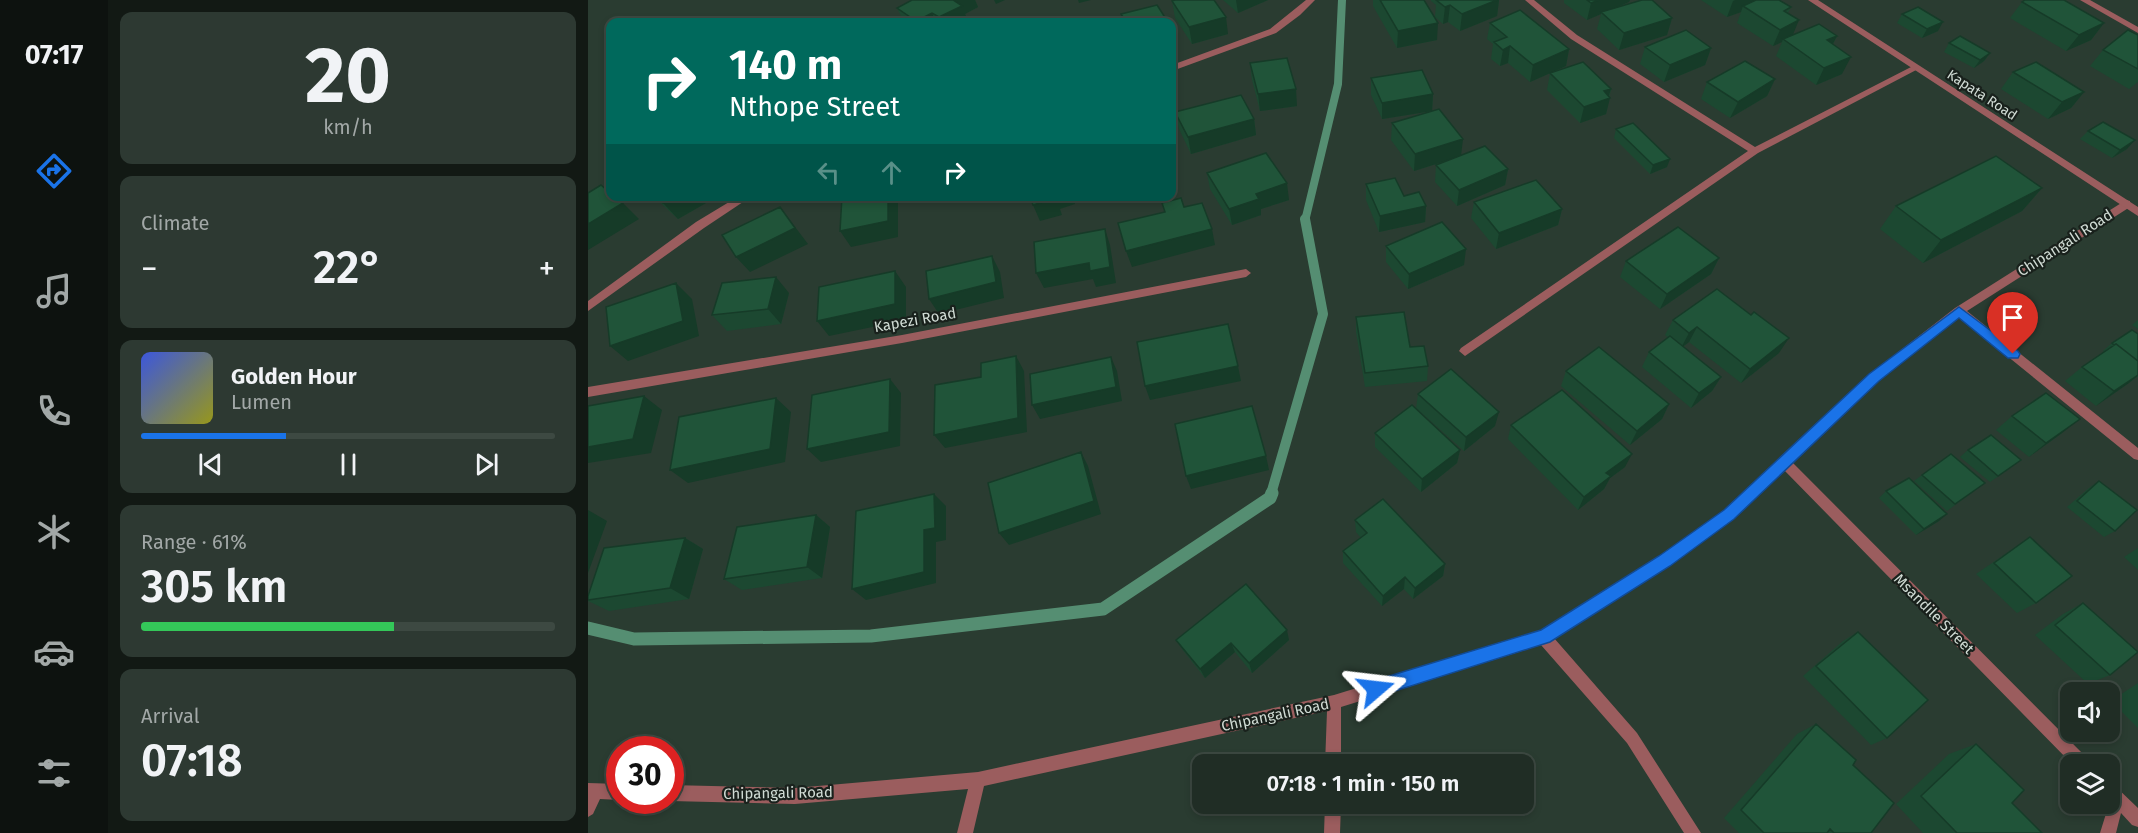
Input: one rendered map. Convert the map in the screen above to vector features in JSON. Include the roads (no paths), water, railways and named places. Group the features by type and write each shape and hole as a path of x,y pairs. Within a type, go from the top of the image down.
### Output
{"street":[{"path":"1176,67 1273,31 1311,0"},
{"path":"1529,0 1574,37 1755,151"},
{"name":"Kapata Road","path":"1812,0 2138,212"},
{"path":"2084,0 2138,30"},
{"path":"1465,351 1755,151 1916,68"},
{"path":"588,307 700,225 739,201"},
{"name":"Chipangali Road","path":"684,793 795,796 978,780 1334,702 1544,637 1665,561 1729,514 1874,377 1959,311 2126,204"},
{"name":"Kapezi Road","path":"588,392 902,339 1246,273"},
{"path":"1959,311 2138,454"},
{"name":"Msandile Street","path":"1784,462 2073,754"},
{"path":"1544,637 1632,738 1693,833"},
{"path":"1333,754 1334,702"},
{"path":"965,833 978,780"},
{"path":"588,809 592,791"},
{"path":"2120,801 2138,819"},
{"path":"1332,833 1333,814"},
{"path":"2108,833 2110,814"}],"waterway":[{"path":"1305,220 1338,84 1342,0"},
{"path":"1271,494 1323,314 1305,220"},
{"path":"588,628 634,639 871,636 1103,609 1270,498 1272,493"}]}
